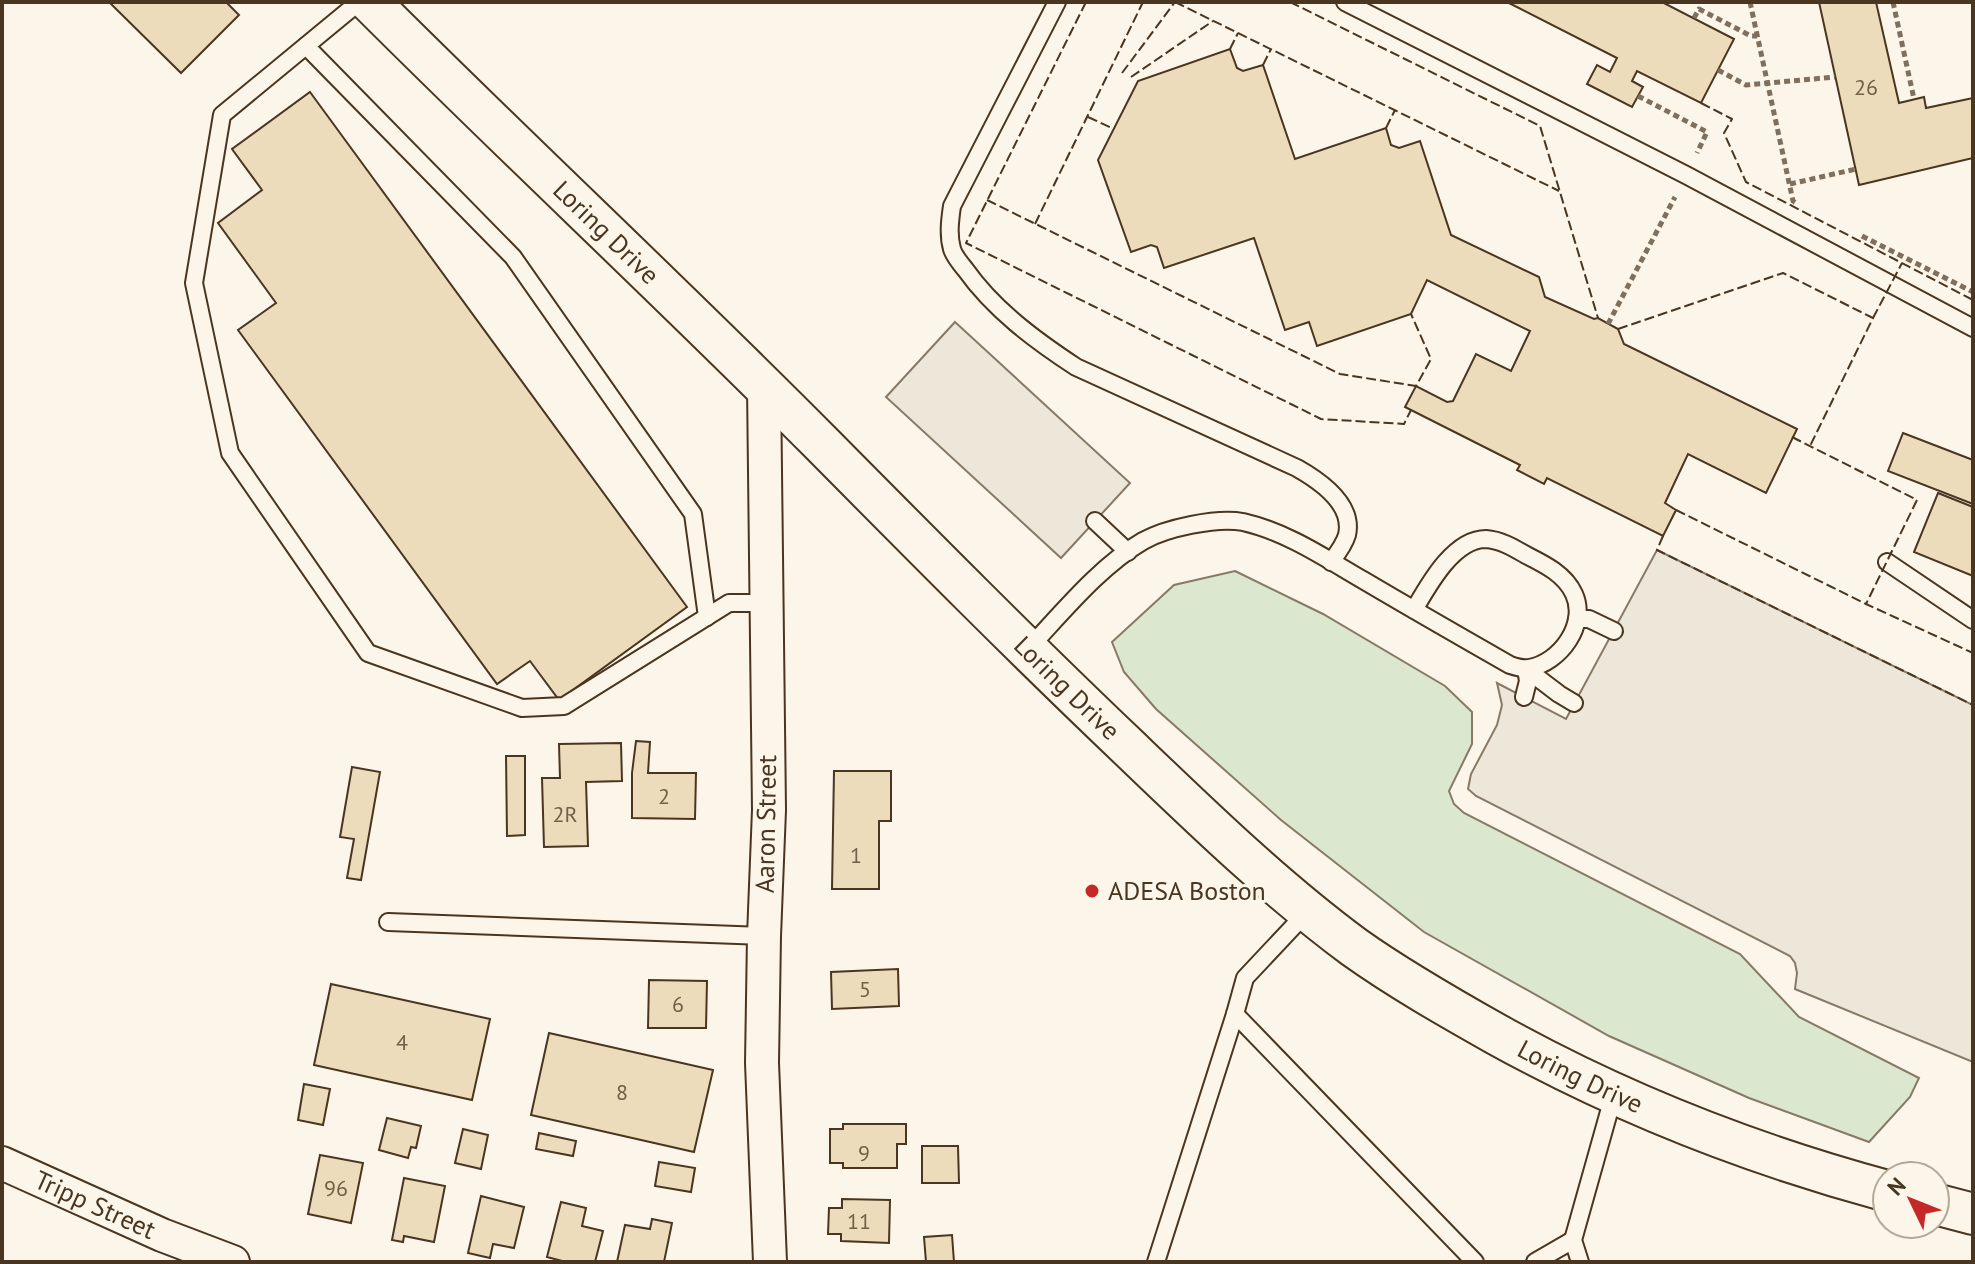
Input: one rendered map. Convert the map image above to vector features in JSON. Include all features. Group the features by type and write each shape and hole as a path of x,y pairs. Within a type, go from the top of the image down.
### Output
{"street":[{"name":"Loring Drive","path":"370,2 764,386 1027,650 1198,814 1308,911 1356,948 1458,1013 1614,1094 1734,1144 1871,1187"},
{"name":"Aaron Street","path":"764,386 769,810 762,1063 770,1262"},
{"name":"Tripp Street","path":"2,1163 162,1235 233,1262"},
{"path":"1951,1208 1973,1214"}],"lane":[{"path":"359,2 222,115 194,283 230,453 368,653 522,708 564,706 729,603 765,603"},
{"path":"1057,2 952,206 949,227 952,251 973,280 1004,313 1076,367 1297,468 1328,489 1347,519 1348,532 1331,562"},
{"path":"1345,2 1686,175 1973,328"},
{"path":"306,46 522,270 693,514 707,617"},
{"path":"1095,521 1128,552"},
{"path":"1027,650 1087,587 1143,541 1174,528 1240,521 1272,531 1331,562 1510,665 1526,669 1574,703"},
{"path":"1414,610 1437,572 1464,546 1484,539 1502,542 1562,577 1574,594 1577,612 1575,630 1563,648 1544,663 1526,669"},
{"path":"1887,562 1973,620"},
{"path":"1577,619 1589,619 1614,631"},
{"path":"1524,697 1528,681 1526,669"},
{"path":"1156,1262 1245,978 1308,911"},
{"path":"388,922 764,936"},
{"path":"1235,1014 1475,1262"},
{"path":"1580,1262 1573,1240 1614,1094"},
{"path":"1535,1262 1573,1240"}],"path":[{"path":"1750,2 1793,201 1807,208"},
{"path":"1893,2 1914,99"},
{"path":"1694,18 1699,9 1751,36 1757,36"},
{"path":"1718,70 1746,85 1835,77"},
{"path":"1608,324 1707,132 1638,96"},
{"path":"1790,184 1856,169"},
{"path":"1849,229 1973,292"}],"green space":[{"path":"1235,571 1323,614 1445,686 1472,712 1472,744 1449,791 1454,804 1464,813 1740,954 1799,1017 1919,1078 1910,1097 1869,1142 1749,1098 1609,1036 1424,932 1281,820 1156,709 1124,672 1112,642 1174,585"}],"shaded area":[{"path":"955,322 1130,483 1061,558 886,397"},
{"path":"1657,550 1973,705 1973,1062 1795,989 1797,973 1790,956 1476,796 1468,789 1471,774 1497,725 1502,705 1497,683 1566,719"}],"building":[{"path":"109,2 226,2 239,15 181,73"},
{"path":"1507,2 1662,2 1734,39 1701,103 1637,71 1632,81 1643,87 1632,107 1587,84 1597,65 1610,72 1617,58"},
{"path":"1819,2 1876,2 1899,103 1924,97 1926,108 1973,98 1973,158 1859,185"},
{"path":"1230,49 1237,68 1243,71 1263,65 1295,159 1386,128 1391,145 1399,148 1420,141 1451,235 1539,277 1545,297 1618,329 1624,344 1797,429 1766,493 1688,454 1665,503 1676,510 1663,536 1547,478 1544,484 1517,470 1520,465 1405,407 1416,386 1447,402 1453,401 1476,354 1511,371 1530,331 1427,280 1411,314 1317,346 1309,322 1285,330 1254,238 1164,268 1157,247 1151,245 1131,252 1098,160 1138,81"},
{"path":"310,92 687,607 559,700 530,661 497,684 238,330 276,303 218,223 262,190 232,149"},
{"path":"1903,433 1973,460 1973,504 1888,471"},
{"path":"1938,493 1973,507 1973,576 1914,552"},
{"path":"636,741 650,742 648,773 696,773 695,819 632,818"},
{"path":"621,743 622,781 586,782 588,846 544,847 542,778 560,778 559,744"},
{"path":"506,756 525,756 525,835 507,836"},
{"path":"352,767 380,772 361,880 347,878 354,839 340,837"},
{"path":"834,771 891,771 891,821 879,821 879,889 832,889"},
{"path":"898,969 899,1006 832,1009 831,972"},
{"path":"649,980 707,981 706,1028 648,1028"},
{"path":"331,984 490,1019 472,1100 314,1065"},
{"path":"549,1033 713,1070 694,1152 531,1115"},
{"path":"304,1084 330,1089 323,1125 298,1120"},
{"path":"387,1118 421,1126 416,1148 411,1147 408,1158 379,1150"},
{"path":"843,1124 906,1124 906,1144 897,1144 897,1168 843,1168 843,1163 830,1163 830,1129 843,1129"},
{"path":"463,1129 488,1135 481,1169 455,1163"},
{"path":"539,1133 576,1141 573,1156 536,1149"},
{"path":"922,1146 958,1146 959,1183 922,1183"},
{"path":"320,1155 363,1163 351,1223 308,1214"},
{"path":"659,1162 695,1168 691,1192 655,1186"},
{"path":"404,1178 445,1186 434,1242 404,1236 403,1242 392,1240"},
{"path":"481,1196 524,1207 514,1248 493,1244 490,1258 468,1253"},
{"path":"842,1199 890,1200 889,1243 841,1241 841,1234 828,1234 829,1208 842,1208"},
{"path":"561,1202 586,1208 582,1226 603,1231 595,1262 566,1262 547,1257"},
{"path":"652,1219 672,1223 664,1262 617,1262 625,1225 650,1229"},
{"path":"952,1235 954,1262 926,1262 924,1237"}],"fence":[{"path":"1086,2 966,243 1321,419 1404,424 1411,410"},
{"path":"1035,224 1143,2"},
{"path":"1175,2 1559,191"},
{"path":"1122,73 1175,2"},
{"path":"1290,2 1540,126 1598,318"},
{"path":"1131,77 1213,21"},
{"path":"1230,49 1238,33"},
{"path":"1263,65 1271,49"},
{"path":"1701,103 1732,119 1724,133 1746,182 1973,300"},
{"path":"1386,128 1395,110"},
{"path":"1088,117 1114,129"},
{"path":"987,200 1340,374 1416,386 1431,359 1411,314"},
{"path":"1873,318 1902,263"},
{"path":"1618,329 1783,273 1873,318 1810,446"},
{"path":"1792,437 1917,500 1866,604"},
{"path":"1676,510 1973,653"},
{"path":"1663,536 1657,550 1973,705"}],"place":[{"name":"ADESA Boston","path":"1092,891"}]}
